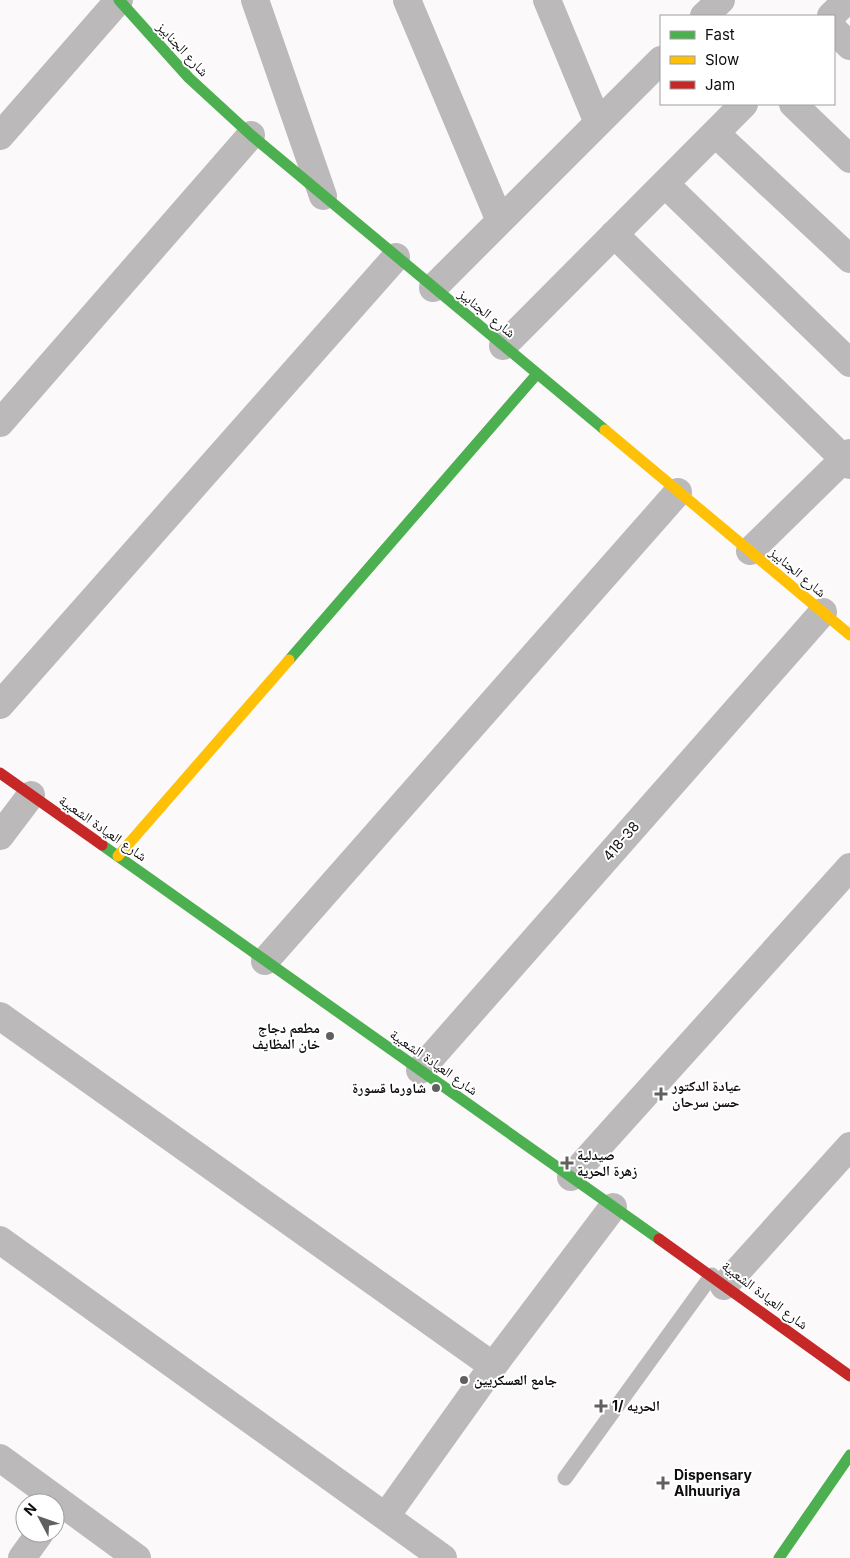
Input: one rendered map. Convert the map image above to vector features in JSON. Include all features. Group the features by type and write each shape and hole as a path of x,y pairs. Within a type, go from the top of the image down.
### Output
{"street":[{"path":"0,136 119,0"},
{"name":"شارع الجنابيز","path":"119,0 189,78 251,135 850,635"},
{"path":"254,0 323,196"},
{"path":"407,0 500,221"},
{"path":"547,0 598,123"},
{"path":"694,0 702,15"},
{"path":"704,15 720,0"},
{"path":"832,15 847,0"},
{"path":"835,31 850,46"},
{"path":"433,288 660,61"},
{"path":"503,346 743,105"},
{"path":"794,105 850,159"},
{"path":"715,133 850,259"},
{"path":"0,423 251,135"},
{"path":"665,184 850,363"},
{"path":"614,234 848,459 750,551"},
{"path":"0,705 396,257"},
{"path":"118,856 537,374"},
{"path":"265,961 678,492"},
{"name":"418-38","path":"420,1070 823,612"},
{"name":"شارع العيادة الشعبية","path":"0,773 718,1280 850,1376"},
{"path":"0,836 31,795"},
{"path":"571,1178 850,867"},
{"path":"0,1016 493,1366"},
{"path":"718,1280 850,1146"},
{"path":"386,1516 493,1366 614,1207"},
{"path":"0,1240 444,1558"},
{"path":"779,1558 850,1455"},
{"path":"0,1458 41,1493"},
{"path":"65,1512 137,1558"},
{"path":"22,1558 33,1543"}],"lane":[{"path":"565,1478 718,1280"}],"traffic: fast":[{"path":"119,0 189,78 251,135 605,430"},
{"path":"289,660 537,374"},
{"path":"102,845 659,1239"},
{"path":"779,1558 850,1455"}],"traffic: slow":[{"path":"605,430 850,635"},
{"path":"118,856 289,660"}],"traffic: jam":[{"path":"0,773 102,845"},
{"path":"659,1239 850,1376"}],"place":[{"name":"مطعم دجاج خان المظايف","path":"330,1036"},
{"name":"شاورما قسورة","path":"436,1088"},
{"name":"عيادة الدكتور حسن سرحان","path":"661,1094"},
{"name":"صيدلية زهرة الحرية","path":"567,1163"},
{"name":"جامع العسكريين","path":"464,1380"},
{"name":"الحريه /1","path":"601,1406"},
{"name":"Dispensary Alhuuriya","path":"663,1483"}]}
